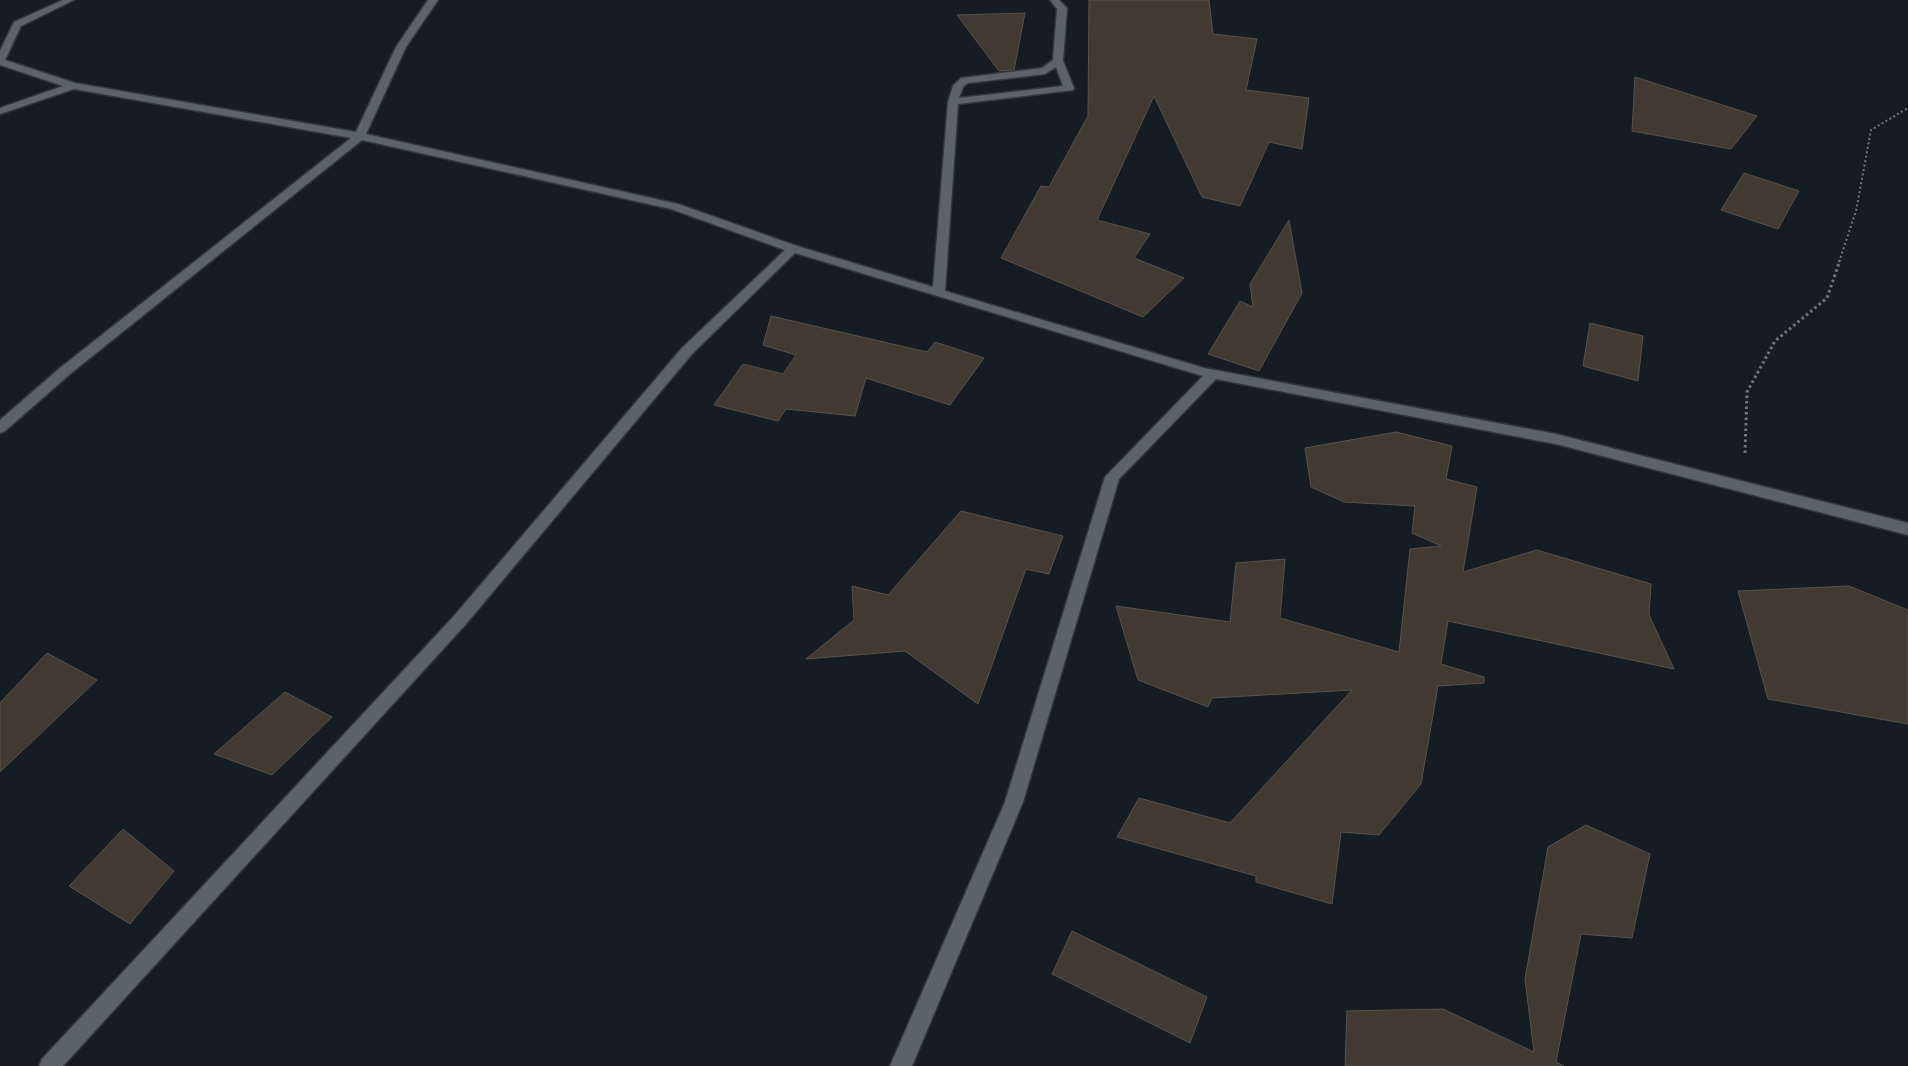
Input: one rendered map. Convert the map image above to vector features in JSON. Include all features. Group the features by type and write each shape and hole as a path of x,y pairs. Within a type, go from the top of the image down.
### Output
{"street":[{"path":"70,0 18,24 0,61 73,86 360,136 674,206 793,249 1214,373 1556,439 1745,489 1908,529"},
{"path":"0,428 65,371 360,136 401,47 433,0"},
{"path":"953,102 1068,88 1058,61 1062,8 1054,0"},
{"path":"940,292 953,102 958,86 965,80 1045,71 1058,61"},
{"path":"0,111 73,86"},
{"path":"49,1066 460,620 687,351 793,249"},
{"path":"901,1066 1014,802 1112,478 1214,373"}],"path":[{"path":"1745,489 1747,392 1775,341 1827,298 1856,211 1870,130 1908,108"}],"building":[{"path":"1089,0 1209,0 1213,34 1257,39 1246,90 1309,98 1302,149 1269,142 1240,206 1202,197 1154,96 1097,220 1150,234 1134,258 1184,278 1143,317 1001,258 1041,186 1049,187 1088,116"},
{"path":"1025,13 1014,70 999,71 957,15"},
{"path":"1635,77 1757,116 1731,149 1632,131"},
{"path":"1744,173 1799,191 1778,229 1721,210"},
{"path":"1289,220 1302,293 1259,371 1208,354 1240,301 1253,307 1250,284"},
{"path":"771,316 927,352 935,342 984,358 950,405 866,378 855,416 786,409 778,421 714,405 743,364 783,374 796,355 763,345"},
{"path":"1590,323 1643,336 1638,381 1583,366"},
{"path":"1396,432 1452,446 1446,479 1477,487 1463,572 1537,550 1651,584 1649,615 1674,669 1448,621 1441,664 1484,677 1484,683 1438,686 1421,784 1379,835 1341,832 1332,904 1256,882 1256,876 1117,837 1139,798 1230,823 1352,690 1212,698 1208,707 1138,680 1116,606 1230,622 1236,563 1285,559 1280,618 1399,652 1410,549 1441,546 1412,533 1415,506 1344,502 1311,487 1305,448"},
{"path":"961,511 1063,536 1049,574 1026,569 978,704 905,651 806,659 854,620 852,586 888,595"},
{"path":"1849,586 1908,610 1908,724 1768,699 1738,591"},
{"path":"47,653 97,680 0,772 0,703"},
{"path":"285,692 332,717 272,775 214,754"},
{"path":"1586,825 1650,854 1632,938 1581,934 1556,1062 1564,1066 1345,1066 1347,1011 1443,1009 1534,1052 1525,979 1548,847"},
{"path":"123,829 174,871 130,924 69,886"},
{"path":"1072,931 1207,997 1190,1043 1052,974"}]}
